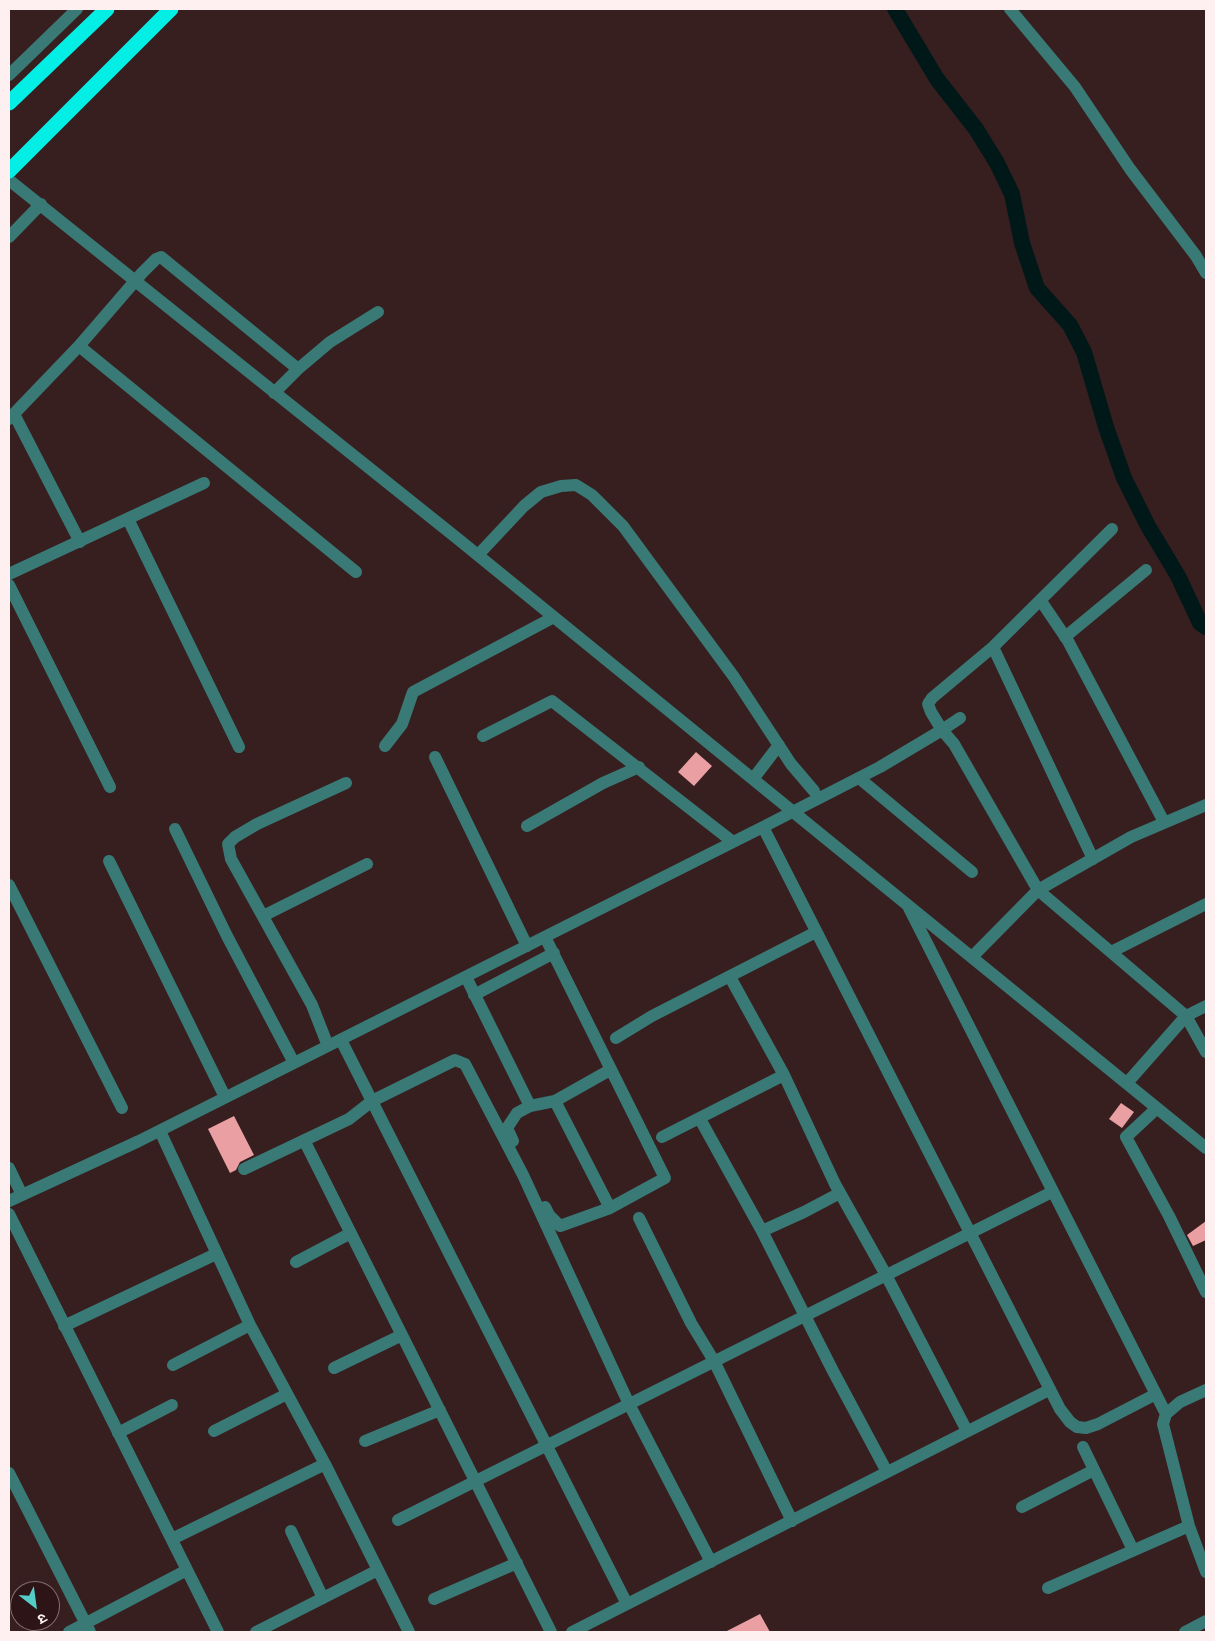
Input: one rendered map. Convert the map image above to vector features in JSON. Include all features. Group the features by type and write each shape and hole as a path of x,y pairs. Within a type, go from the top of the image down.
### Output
{"highway":[{"path":"9,102 107,9"},
{"path":"9,171 171,9"}],"street":[{"path":"9,75 77,9"},
{"path":"1010,9 1075,87 1130,169 1196,256 1206,273"},
{"path":"9,180 135,283 554,616 1206,1148"},
{"path":"9,237 40,204"},
{"path":"80,542 11,416 78,346 156,259 161,257 298,369"},
{"path":"274,393 298,369 330,342 378,312"},
{"path":"78,346 356,572"},
{"path":"9,574 204,483"},
{"path":"478,555 524,506 542,492 560,486 576,485 592,495 623,526 734,678 779,746 814,791"},
{"path":"128,519 239,747"},
{"path":"1112,529 993,647 932,698 928,704 942,730 954,744 1038,890 1186,1016 1206,1052"},
{"path":"1065,637 1146,570"},
{"path":"9,585 110,787"},
{"path":"1041,601 1065,637 1164,822"},
{"path":"385,746 402,724 413,692 554,616"},
{"path":"993,647 1093,859"},
{"path":"483,736 522,718 552,701 733,842"},
{"path":"9,1202 160,1131 794,812 859,778 960,718"},
{"path":"753,778 779,746"},
{"path":"435,757 527,946"},
{"path":"527,826 603,783 639,767"},
{"path":"859,778 972,872"},
{"path":"328,1046 312,1005 231,859 228,844 234,837 257,824 346,783"},
{"path":"972,957 1038,890 1164,822 1206,805"},
{"path":"763,827 1049,1390 1070,1422 1077,1427 1086,1428 1098,1424 1156,1394"},
{"path":"175,829 227,936 294,1063"},
{"path":"108,861 225,1097"},
{"path":"263,916 367,864"},
{"path":"9,885 122,1108"},
{"path":"906,904 1166,1414"},
{"path":"1111,952 1206,904"},
{"path":"616,1038 652,1016 816,932"},
{"path":"545,937 665,1178 610,1208 560,1226 549,1215 507,1128 517,1113 530,1106 555,1102 610,1070"},
{"path":"475,996 554,955"},
{"path":"466,977 530,1106"},
{"path":"730,977 784,1075 840,1193 886,1275 967,1432"},
{"path":"1127,1083 1186,1016 1206,1006"},
{"path":"341,1040 627,1604"},
{"path":"244,1169 349,1119 372,1102 455,1060 465,1064 523,1175 629,1404 711,1562"},
{"path":"662,1137 784,1075"},
{"path":"555,1102 610,1208"},
{"path":"1157,1108 1126,1137 1205,1285"},
{"path":"700,1119 762,1231 804,1316 887,1472"},
{"path":"160,1131 250,1325 325,1464 409,1632"},
{"path":"304,1140 551,1632"},
{"path":"9,1168 22,1195"},
{"path":"398,1520 1052,1192"},
{"path":"762,1231 840,1193"},
{"path":"9,1214 218,1632"},
{"path":"638,1218 691,1322 714,1361 792,1521"},
{"path":"296,1262 351,1233"},
{"path":"64,1326 216,1254"},
{"path":"173,1365 250,1325"},
{"path":"334,1368 402,1335"},
{"path":"572,1632 1049,1390"},
{"path":"1206,1390 1180,1402 1166,1414 1162,1424 1189,1526 1206,1572"},
{"path":"214,1431 287,1394"},
{"path":"118,1433 172,1405"},
{"path":"365,1440 440,1410"},
{"path":"1083,1446 1133,1550"},
{"path":"172,1540 325,1464"},
{"path":"1022,1507 1094,1470"},
{"path":"9,1473 87,1628"},
{"path":"1048,1588 1189,1526"},
{"path":"291,1531 323,1598"},
{"path":"434,1600 516,1563"},
{"path":"68,1632 87,1628 187,1570"},
{"path":"256,1632 378,1570"},
{"path":"1185,1632 1206,1622"}],"building":[{"path":"696,752 712,766 694,786 678,772"},
{"path":"1121,1103 1134,1112 1122,1128 1109,1119"},
{"path":"234,1116 254,1155 240,1162 236,1170 230,1173 208,1129"},
{"path":"1206,1221 1206,1240 1193,1246 1187,1235"},
{"path":"760,1614 770,1632 725,1632"}],"waterway":[{"path":"895,9 937,79 976,129 997,163 1012,194 1022,243 1037,288 1070,325 1084,352 1106,427 1124,478 1148,526 1178,576 1200,623 1206,627"}]}
